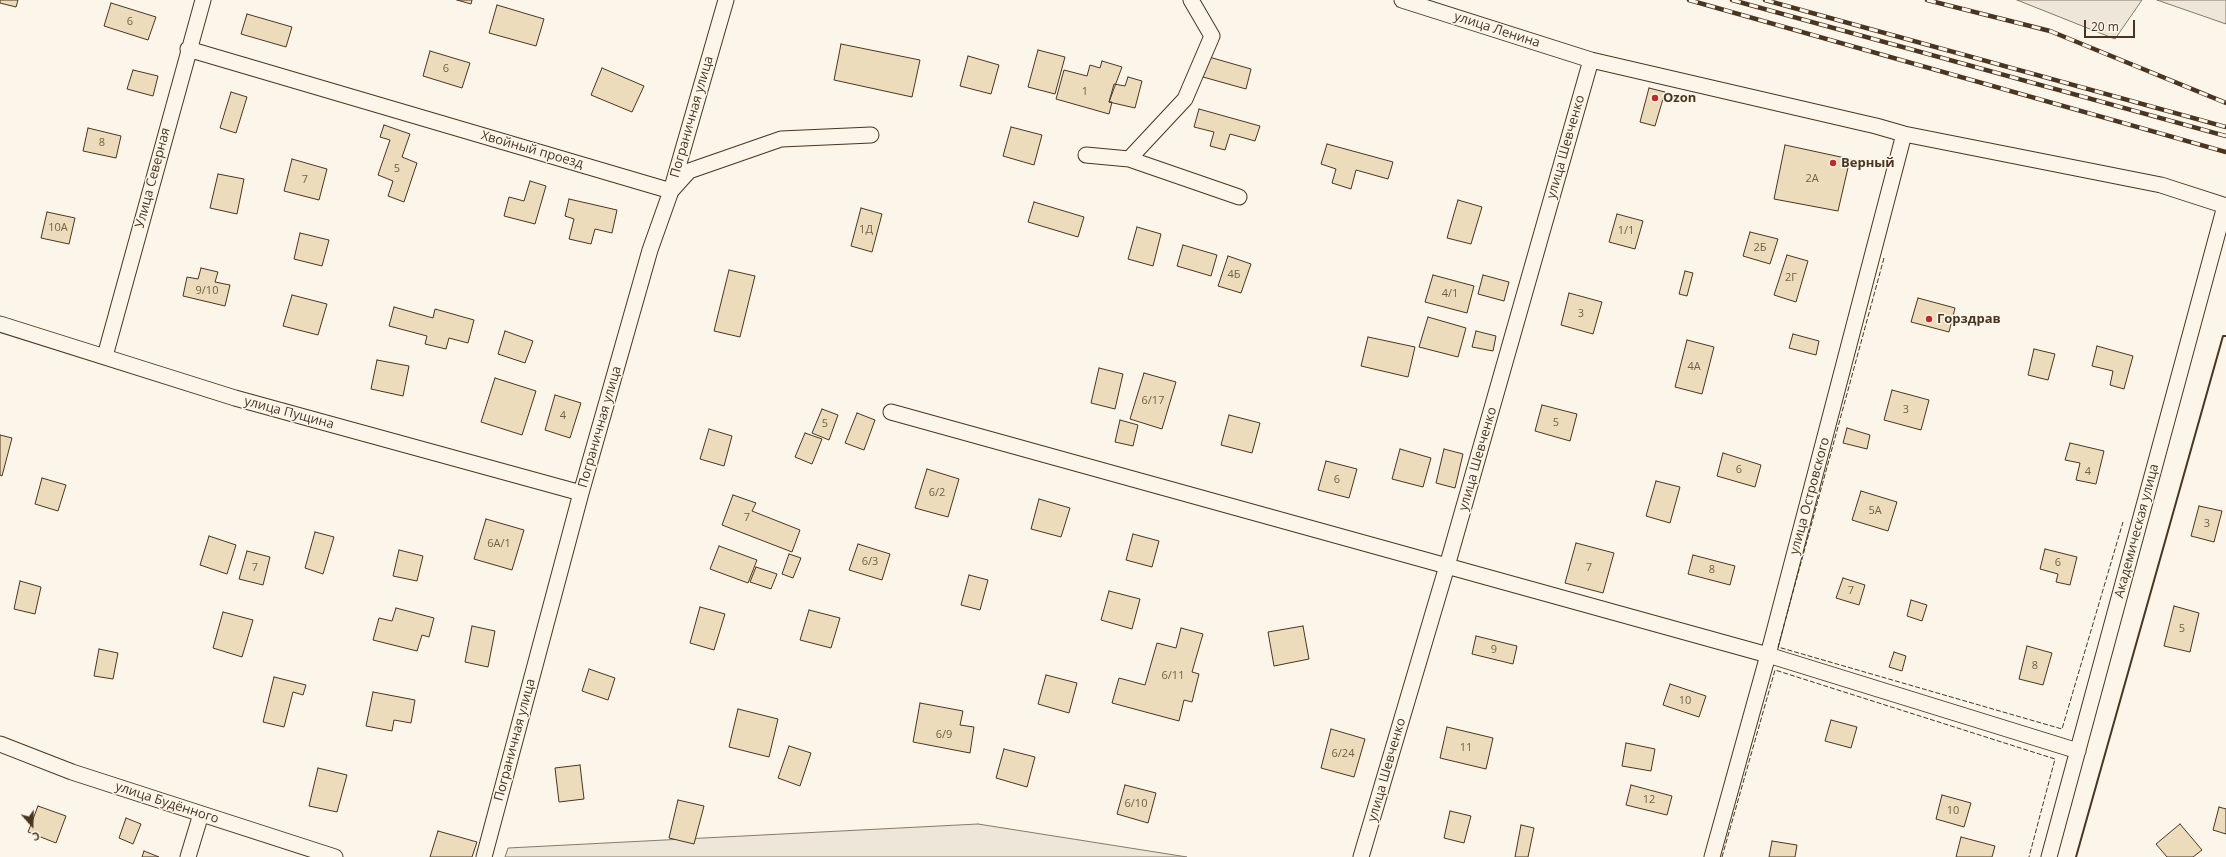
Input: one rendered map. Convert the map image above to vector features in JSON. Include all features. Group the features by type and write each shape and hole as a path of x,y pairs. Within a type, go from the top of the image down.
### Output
{"street":[{"name":"Улица Северная","path":"105,356 188,49 203,0"},
{"name":"Пограничная улица","path":"484,857 582,493 650,250 671,190 726,0"},
{"path":"1129,159 1185,99 1212,36 1191,0"},
{"name":"улица Ленина","path":"1402,0 1591,60 1876,126 1904,134 2161,185 2226,206"},
{"name":"Хвойный проезд","path":"188,49 671,190"},
{"name":"улица Шевченко","path":"1361,857 1447,566 1591,60"},
{"name":"улица Островского","path":"1712,857 1768,655 1904,134"},
{"path":"671,190 689,171 781,139 871,135"},
{"path":"1086,155 1129,159 1239,197"},
{"name":"Академическая улица","path":"2049,857 2226,206"},
{"name":"улица Пущина","path":"0,324 235,398 582,493"},
{"path":"891,412 1768,655 2078,751"},
{"name":"улица Будённого","path":"0,744 72,772 335,857"},
{"path":"188,857 201,814"}],"shaded area":[{"path":"2017,0 2142,0 2115,39"},
{"path":"2157,0 2226,0 2226,24"},
{"path":"978,824 1187,857 505,857 508,848"}],"building":[{"path":"0,0 18,0 16,7 0,3"},
{"path":"457,0 472,0 471,4"},
{"path":"111,3 156,17 148,40 104,26"},
{"path":"497,5 544,19 536,46 489,33"},
{"path":"247,14 292,27 286,47 241,34"},
{"path":"841,44 920,60 912,97 834,80"},
{"path":"1038,50 1065,57 1055,94 1028,87"},
{"path":"430,51 470,63 462,88 423,76"},
{"path":"968,56 999,65 991,94 960,86"},
{"path":"1209,57 1251,69 1246,89 1203,77"},
{"path":"1102,61 1122,67 1109,102 1112,102 1109,114 1056,99 1064,70 1087,76 1090,65 1100,68"},
{"path":"602,68 644,86 632,112 591,95"},
{"path":"133,70 158,76 153,96 127,89"},
{"path":"1128,77 1142,81 1135,108 1109,102 1114,84 1125,86"},
{"path":"1649,88 1665,92 1655,126 1640,122"},
{"path":"231,92 247,97 236,133 220,128"},
{"path":"1199,109 1260,126 1255,141 1230,134 1225,150 1210,146 1214,132 1194,127"},
{"path":"384,125 410,134 402,157 417,163 404,202 388,196 393,181 378,175 390,140 380,137"},
{"path":"1011,127 1042,135 1034,165 1003,156"},
{"path":"88,128 121,136 116,158 83,151"},
{"path":"1327,144 1393,162 1388,179 1356,170 1351,189 1332,183 1336,169 1321,164"},
{"path":"1785,145 1850,159 1838,211 1774,199"},
{"path":"292,159 327,169 319,200 284,191"},
{"path":"218,174 244,179 237,214 210,208"},
{"path":"530,181 546,186 535,224 504,216 509,197 524,201"},
{"path":"569,199 617,210 612,233 595,229 591,244 569,239 574,219 565,216"},
{"path":"1458,200 1482,207 1471,244 1447,238"},
{"path":"1034,202 1084,217 1078,237 1028,222"},
{"path":"861,208 882,214 872,252 851,246"},
{"path":"47,212 75,218 69,244 41,238"},
{"path":"1617,214 1643,221 1635,249 1609,242"},
{"path":"1137,227 1161,234 1153,266 1128,259"},
{"path":"1750,232 1778,239 1770,264 1743,256"},
{"path":"300,233 329,240 322,266 294,259"},
{"path":"1183,245 1217,255 1211,276 1177,266"},
{"path":"1787,255 1808,261 1796,302 1774,295"},
{"path":"1228,256 1251,264 1241,293 1218,286"},
{"path":"201,268 218,272 215,282 230,285 225,306 183,296 187,277 198,279"},
{"path":"729,270 755,276 740,337 714,331"},
{"path":"1685,271 1693,273 1687,296 1679,294"},
{"path":"1433,275 1474,286 1467,313 1425,302"},
{"path":"1483,275 1509,282 1504,301 1478,294"},
{"path":"1569,293 1602,302 1593,334 1561,325"},
{"path":"292,295 327,304 318,335 283,326"},
{"path":"1918,298 1955,308 1949,332 1911,322"},
{"path":"394,307 433,318 435,309 474,320 468,343 449,338 446,349 425,344 427,336 389,326"},
{"path":"1428,317 1466,328 1458,357 1419,347"},
{"path":"505,331 533,341 525,363 498,354"},
{"path":"1476,331 1496,336 1493,351 1472,347"},
{"path":"1793,334 1819,341 1816,355 1789,348"},
{"path":"1368,337 1415,347 1408,377 1361,366"},
{"path":"1687,340 1714,347 1702,394 1675,387"},
{"path":"2097,346 2133,356 2124,389 2110,385 2113,371 2092,366"},
{"path":"2034,349 2055,354 2048,380 2028,375"},
{"path":"377,360 409,366 403,396 371,389"},
{"path":"1099,368 1123,374 1115,409 1091,403"},
{"path":"1144,373 1176,382 1162,429 1130,419"},
{"path":"495,378 536,391 522,435 481,422"},
{"path":"1892,390 1929,400 1921,430 1884,420"},
{"path":"555,395 581,403 570,438 545,430"},
{"path":"1542,405 1577,414 1570,441 1535,431"},
{"path":"822,409 838,415 829,440 812,433"},
{"path":"857,413 875,420 864,450 845,443"},
{"path":"1229,415 1260,423 1252,453 1221,445"},
{"path":"1120,420 1138,425 1133,446 1115,442"},
{"path":"1847,428 1870,435 1867,449 1843,443"},
{"path":"709,429 732,436 724,466 700,459"},
{"path":"805,433 822,439 812,464 795,457"},
{"path":"0,435 12,438 2,476 0,475"},
{"path":"2070,443 2104,451 2096,484 2076,480 2080,463 2065,460"},
{"path":"1400,449 1431,458 1423,487 1392,479"},
{"path":"1444,449 1463,454 1455,488 1436,483"},
{"path":"1723,453 1761,465 1755,487 1717,476"},
{"path":"1326,461 1357,469 1349,498 1318,490"},
{"path":"927,469 959,479 948,517 915,508"},
{"path":"42,478 66,485 58,511 35,504"},
{"path":"1656,481 1680,487 1670,523 1646,516"},
{"path":"1861,491 1897,502 1888,531 1852,520"},
{"path":"733,495 756,503 752,511 800,530 792,552 722,525"},
{"path":"1039,499 1070,508 1061,537 1031,529"},
{"path":"2199,506 2222,511 2214,542 2191,536"},
{"path":"486,519 524,530 512,570 474,559"},
{"path":"315,532 334,537 323,574 305,568"},
{"path":"1133,534 1159,541 1152,567 1126,560"},
{"path":"209,536 236,545 227,574 200,565"},
{"path":"1576,543 1614,553 1603,593 1565,583"},
{"path":"858,544 890,554 882,580 849,570"},
{"path":"719,546 757,560 748,583 710,569"},
{"path":"2045,549 2077,557 2070,585 2056,582 2058,574 2040,569"},
{"path":"399,550 423,556 417,581 393,576"},
{"path":"247,551 270,557 263,585 239,579"},
{"path":"789,554 801,558 793,578 782,574"},
{"path":"1693,555 1735,566 1730,585 1688,574"},
{"path":"756,567 777,574 771,589 750,582"},
{"path":"969,575 988,580 980,610 961,605"},
{"path":"1843,578 1865,585 1859,605 1836,598"},
{"path":"20,581 41,587 35,614 14,609"},
{"path":"1109,591 1140,599 1132,629 1101,620"},
{"path":"1911,600 1927,605 1922,621 1907,616"},
{"path":"2174,606 2199,613 2190,652 2164,646"},
{"path":"700,607 725,614 714,650 690,643"},
{"path":"396,608 434,618 429,637 422,635 417,651 373,640 379,618 392,621"},
{"path":"809,610 840,618 831,648 800,640"},
{"path":"223,612 253,620 242,657 213,648"},
{"path":"472,626 495,631 488,667 465,662"},
{"path":"1303,626 1309,659 1274,666 1268,632"},
{"path":"1181,628 1203,634 1192,672 1199,674 1192,702 1184,700 1179,721 1112,703 1119,678 1145,685 1157,643 1176,648"},
{"path":"1476,636 1517,646 1513,664 1472,654"},
{"path":"2027,646 2052,653 2043,685 2019,679"},
{"path":"99,649 118,653 113,679 94,676"},
{"path":"1894,652 1906,656 1902,671 1889,667"},
{"path":"589,669 615,678 608,700 582,691"},
{"path":"1046,675 1077,683 1069,713 1038,704"},
{"path":"274,677 306,685 303,695 293,692 284,727 263,722"},
{"path":"1670,684 1706,696 1699,717 1663,705"},
{"path":"373,692 415,700 411,723 394,720 392,731 366,726"},
{"path":"920,703 963,711 960,725 974,727 970,753 913,742"},
{"path":"738,709 778,719 769,757 729,747"},
{"path":"1831,720 1857,727 1851,748 1825,741"},
{"path":"1447,727 1493,738 1486,769 1440,758"},
{"path":"1331,729 1365,739 1354,777 1321,768"},
{"path":"1626,743 1655,749 1651,771 1622,766"},
{"path":"789,746 811,753 800,786 778,778"},
{"path":"1004,749 1035,757 1027,787 996,778"},
{"path":"580,765 584,799 559,802 555,768"},
{"path":"318,768 347,775 337,812 309,806"},
{"path":"1125,785 1156,793 1148,823 1117,814"},
{"path":"1631,785 1672,796 1667,815 1626,805"},
{"path":"1942,795 1971,803 1964,827 1936,819"},
{"path":"678,800 704,806 694,844 669,838"},
{"path":"38,806 66,816 56,843 28,832"},
{"path":"2219,807 2226,809 2226,834 2213,830"},
{"path":"1450,811 1471,816 1464,843 1444,838"},
{"path":"126,818 141,824 133,844 119,838"},
{"path":"2180,824 2202,850 2193,857 2167,857 2156,844"},
{"path":"1521,825 1534,828 1528,857 1515,857"},
{"path":"438,831 477,842 472,857 430,857"},
{"path":"1961,837 1995,846 1992,857 1956,857"},
{"path":"1772,841 1797,845 1795,857 1769,857"},
{"path":"144,851 159,857 142,857"}],"railway":[{"path":"1689,0 2226,152"},
{"path":"1732,0 2226,136"},
{"path":"1765,0 2226,127"},
{"path":"1927,0 2050,31 2226,103"}],"fence":[{"path":"1884,258 1778,647 2062,729 2123,522"},
{"path":"1722,857 1775,670 2055,759 2029,857"}],"wall":[{"path":"2076,857 2223,336 2226,336"}],"place":[{"name":"Ozon","path":"1655,98"},
{"name":"Верный","path":"1833,163"},
{"name":"Горздрав","path":"1929,319"}]}
